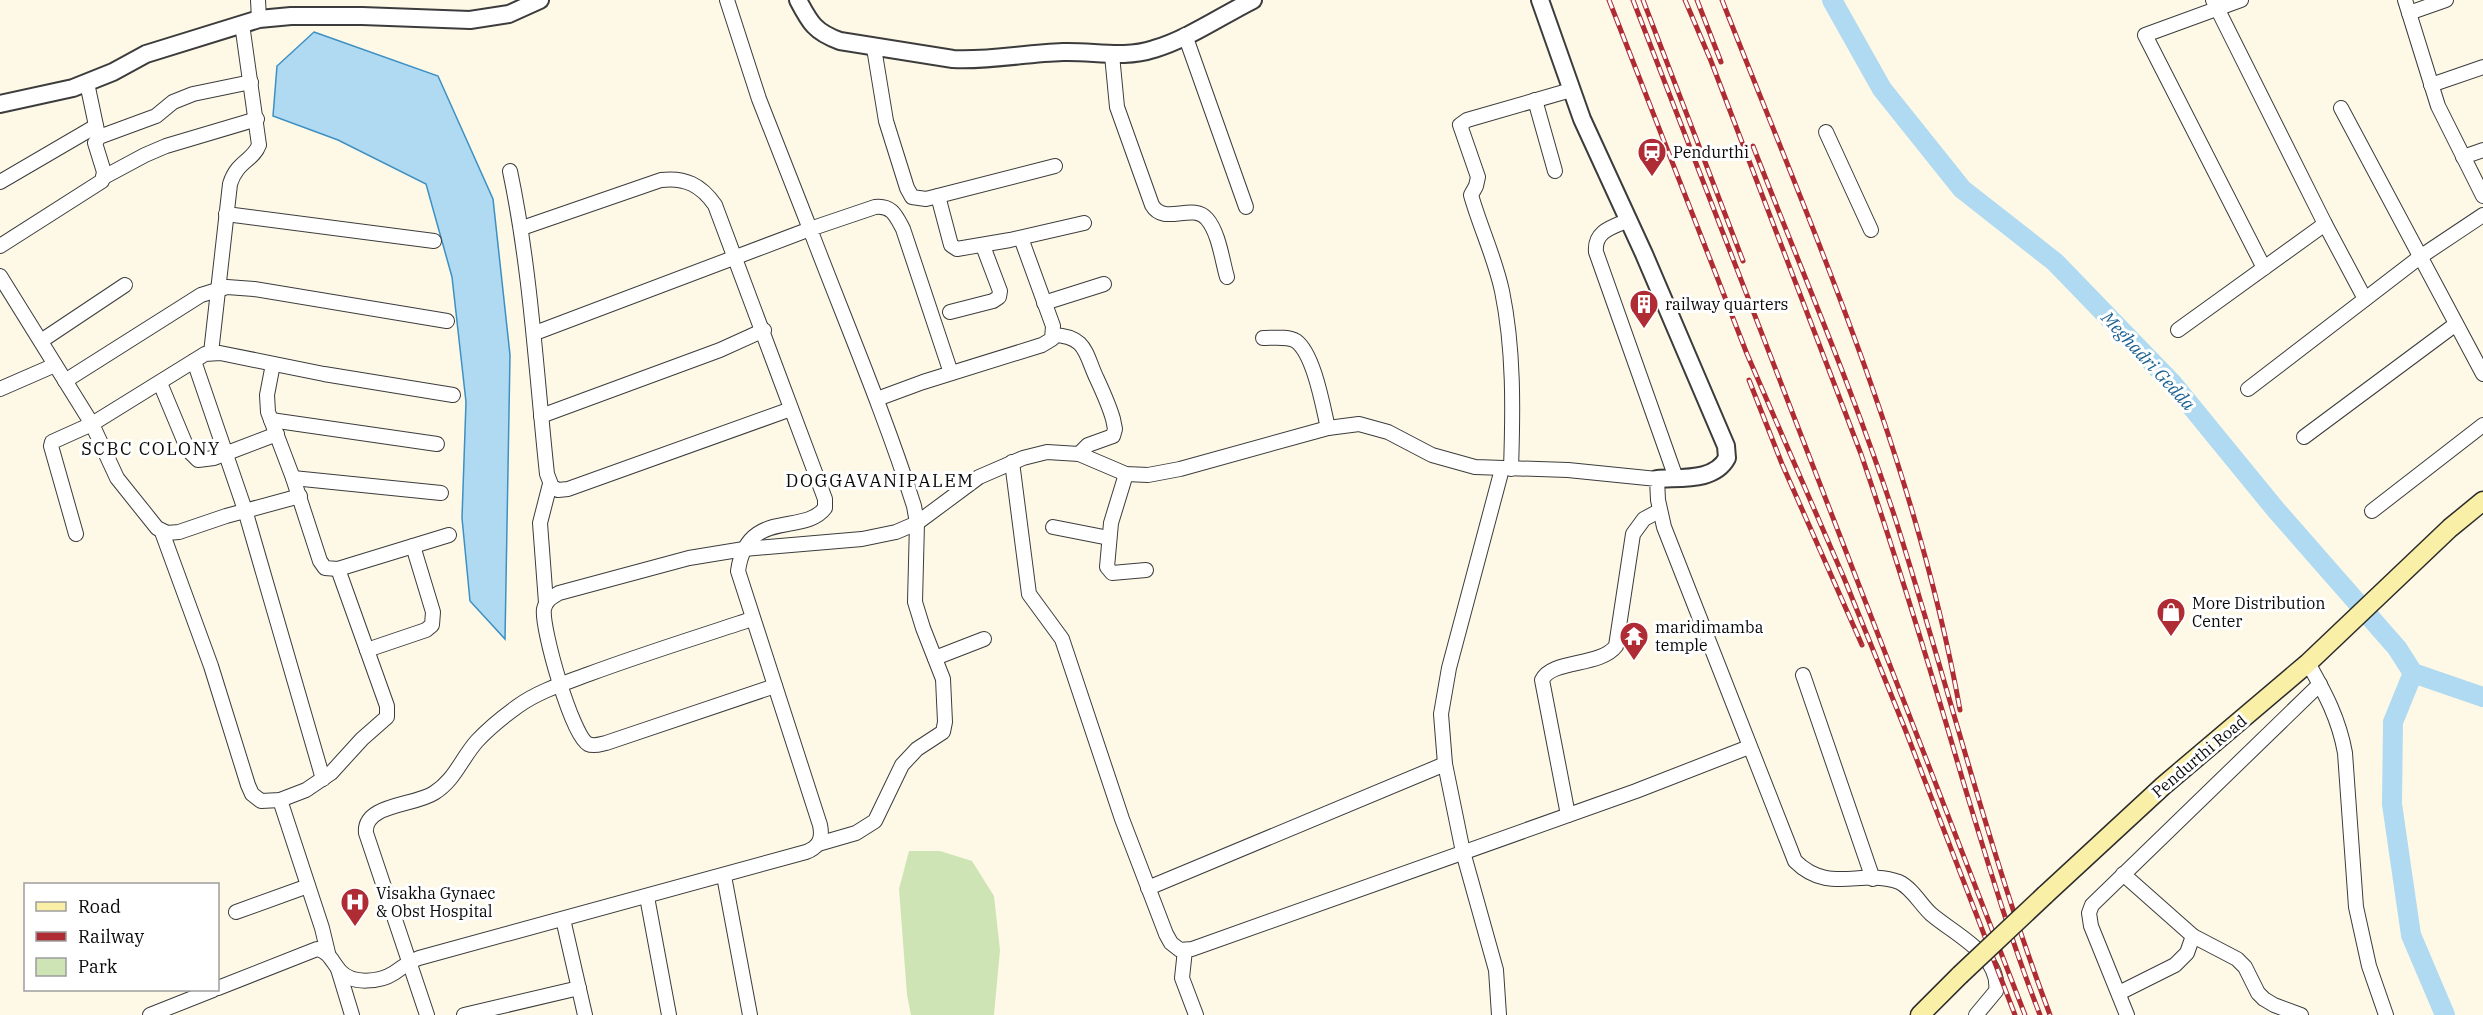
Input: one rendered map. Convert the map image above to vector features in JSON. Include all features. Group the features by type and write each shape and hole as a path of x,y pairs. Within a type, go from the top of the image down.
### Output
{"main road":[{"name":"Pendurthi Road","path":"1920,1015 2163,786 2308,663 2450,528 2483,501"}],"street":[{"path":"258,0 259,19"},
{"path":"0,104 87,83 146,54 259,19 291,16 362,16 470,20 509,14 540,0"},
{"path":"338,969 351,979 369,980 394,973 410,961 724,876 806,852 818,844 856,833 875,822 902,765 917,749 943,732 945,687 922,628 915,602 917,523 908,488 877,399 759,99 726,0"},
{"path":"798,0 815,29 825,36 874,48 970,60 1057,52 1112,55 1152,50 1253,0"},
{"path":"546,603 559,593 689,558 744,549 879,537 896,532 917,523 979,477 1012,462 1047,452 1079,454 1126,474 1149,475 1180,469 1328,428 1347,424 1367,424 1388,432 1432,455 1475,467 1568,470 1657,479 1707,475 1716,471 1727,458 1726,446 1571,90 1540,0"},
{"path":"2241,0 2215,4 2145,35 2264,268"},
{"path":"2446,0 2407,6 2438,106 2483,196"},
{"path":"2215,4 2325,224 2366,299"},
{"path":"211,353 226,214 233,175 259,145 242,24"},
{"path":"1185,35 1246,207"},
{"path":"874,48 886,120 909,193 920,199 1055,166"},
{"path":"1112,55 1118,107 1152,205 1159,213 1197,212 1207,218 1213,229 1227,277"},
{"path":"2431,85 2483,67"},
{"path":"0,182 98,131 156,116 173,102 193,94 251,82"},
{"path":"87,83 98,131 96,147 104,177"},
{"path":"1499,1015 1498,983 1491,947 1463,852 1445,764 1441,714 1449,668 1507,469 1512,426 1510,357 1503,301 1498,276 1471,198 1470,193 1476,186 1478,177 1460,127 1467,120 1571,90"},
{"path":"1535,100 1556,171"},
{"path":"2341,108 2483,374"},
{"path":"0,246 98,184 104,177 144,154 256,119"},
{"path":"1826,132 1870,230"},
{"path":"2463,158 2483,150"},
{"path":"510,171 522,228 535,333 547,474 550,484 540,523 546,603 544,614 560,685 577,732 587,744 606,743 775,687"},
{"path":"522,228 661,180 674,178 691,182 709,196 722,219 791,409 824,491 825,508 817,515 759,533 744,549 738,571 820,825 821,837 818,844"},
{"path":"938,195 953,248 983,246 1084,223"},
{"path":"535,333 810,229 884,206 890,209 903,229 951,373"},
{"path":"226,214 434,241"},
{"path":"2248,389 2420,257 2483,215"},
{"path":"1629,220 1599,234 1596,239 1596,252 1676,478"},
{"path":"2178,330 2325,224"},
{"path":"877,399 1048,343 1053,335 1053,326 1021,238"},
{"path":"950,312 993,301 999,297 1000,291 983,246"},
{"path":"0,276 92,424 117,478 162,532 211,666 248,785 256,799 280,800 306,790 323,779 387,717 387,706 338,568"},
{"path":"1044,303 1104,284"},
{"path":"41,341 125,285"},
{"path":"65,381 201,295 227,287 254,289 447,321"},
{"path":"2304,436 2456,324"},
{"path":"541,416 720,350 764,330"},
{"path":"1053,335 1066,335 1085,349 1113,419 1115,429 1113,436 1088,445 1079,454"},
{"path":"1263,338 1290,339 1301,346 1316,377 1328,428"},
{"path":"76,534 51,446 54,440 92,424 194,361 211,353 453,395"},
{"path":"194,361 245,510 323,779"},
{"path":"273,364 267,394 271,420 300,496 322,565 328,569 338,568 449,535"},
{"path":"0,389 55,365"},
{"path":"160,383 191,455 198,460 227,453 277,434"},
{"path":"550,484 558,490 568,489 791,409"},
{"path":"271,420 438,444"},
{"path":"2372,511 2483,425"},
{"path":"1012,462 1029,594 1062,639 1122,819 1148,888 1171,943 1180,950 1568,815 1749,747"},
{"path":"1126,474 1116,501 1109,538 1107,560 1109,571 1118,574 1146,570"},
{"path":"293,478 441,493"},
{"path":"1657,479 1659,511 1795,861 1812,875 1822,878 1873,879 1901,883 1931,914 1978,948 1993,974 1996,987 1994,996 1976,1015"},
{"path":"162,532 179,532 245,510 300,496"},
{"path":"1568,815 1542,680 1546,674 1557,669 1609,654 1616,646 1633,534 1644,519 1659,511"},
{"path":"1053,527 1109,538"},
{"path":"367,650 426,630 432,625 433,612 413,546"},
{"path":"427,1015 366,833 365,825 368,819 380,810 418,801 435,793 453,777 468,753 486,732 521,704 560,685 618,663 753,619"},
{"path":"935,657 984,639"},
{"path":"2308,663 2334,710 2341,731 2345,753 2356,907 2369,966 2385,1015"},
{"path":"1803,675 1873,879"},
{"path":"2127,1015 2091,926 2089,913 2092,904 2320,684"},
{"path":"1148,888 1445,764"},
{"path":"280,800 328,953 338,969 352,1015"},
{"path":"2123,874 2193,936 2237,959 2245,967 2258,993 2264,999 2301,1015"},
{"path":"724,876 750,1015"},
{"path":"236,912 308,886"},
{"path":"646,897 669,1015"},
{"path":"563,919 585,1015"},
{"path":"2119,993 2175,965 2187,953 2193,936"},
{"path":"219,987 312,949 328,953"},
{"path":"1185,950 1182,978 1196,1015"},
{"path":"464,1015 579,988"},
{"path":"150,1015 210,991"}],"green space":[{"path":"909,851 940,851 972,861 994,896 1000,950 994,1015 911,1015 907,995 899,889"}],"water":[{"path":"314,32 438,76 493,199 510,355 505,639 470,601 462,518 466,402 452,277 426,184 338,140 273,116 277,66"}],"waterway":[{"name":"Meghadri Gedda","path":"1832,0 1882,89 1962,189 2055,262 2173,384 2276,510 2397,648 2413,673 2483,697"},
{"path":"2413,673 2393,722 2392,804 2411,935 2445,1015"}],"railway":[{"path":"1609,0 1747,354 1844,578 1905,729 2015,1015"},
{"path":"1633,0 2025,1015"},
{"path":"1643,0 1743,261"},
{"path":"1685,0 1711,61 1861,454 1914,617 1999,899 2040,1015"},
{"path":"1697,0 1721,62"},
{"path":"1722,0 1826,261 1889,438 1917,527 1941,618 1960,710"},
{"path":"1753,146 1880,474 2008,893 2050,1015"},
{"path":"1749,380 1782,464 1862,645"}],"place":[{"name":"Pendurthi","path":"1652,178"},
{"name":"railway quarters","path":"1644,330"},
{"name":"More Distribution Center","path":"2171,638"},
{"name":"maridimamba temple","path":"1634,662"},
{"name":"Visakha Gynaec & Obst Hospital","path":"355,928"}],"district":[{"name":"SCBC COLONY","path":"151,449"},
{"name":"DOGGAVANIPALEM","path":"880,481"}]}
